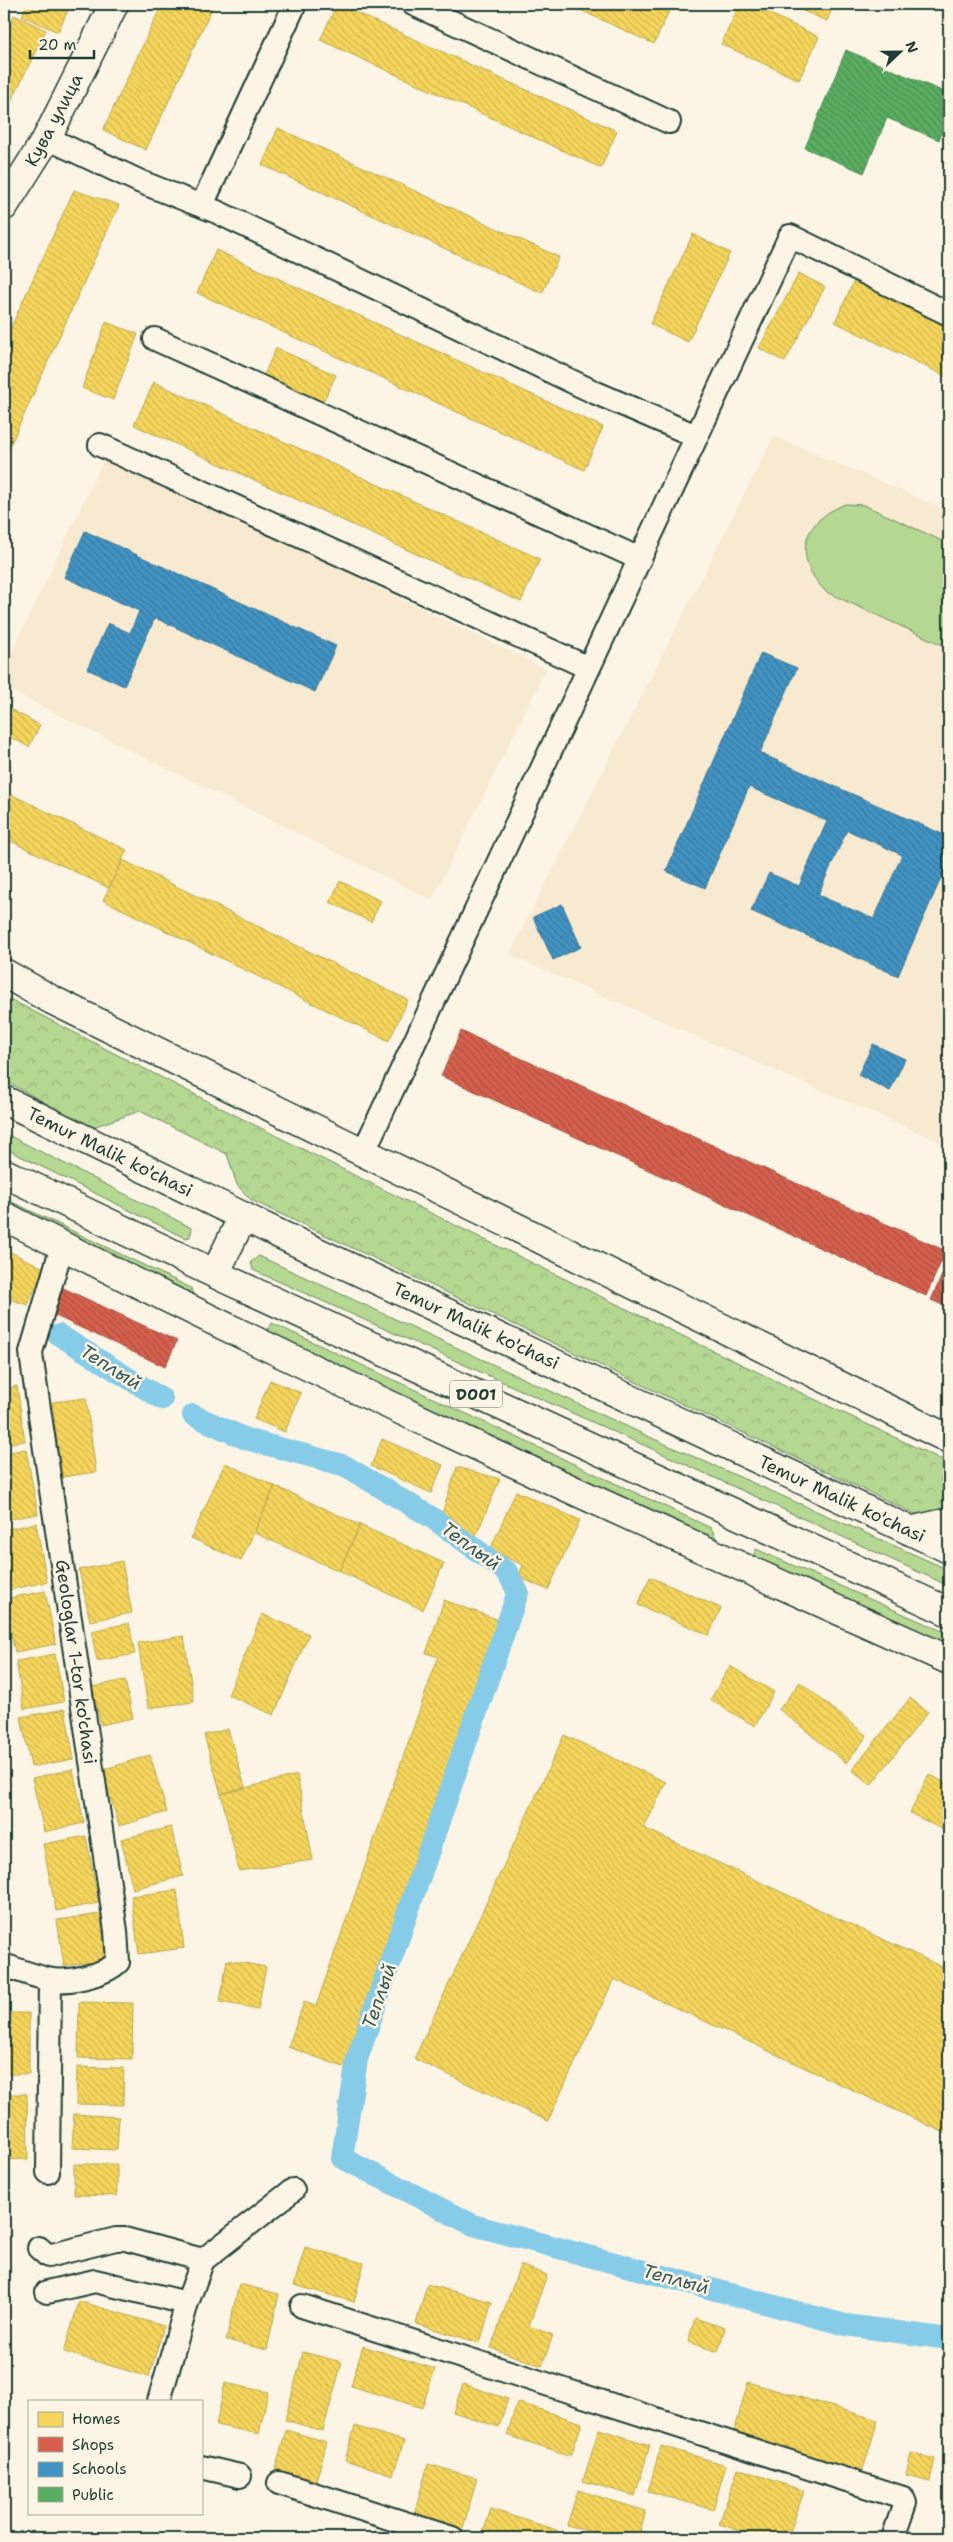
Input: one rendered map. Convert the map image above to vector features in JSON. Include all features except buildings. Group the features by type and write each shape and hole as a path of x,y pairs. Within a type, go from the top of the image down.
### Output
{"main road":[{"name":"Кува улица","path":"4,206 47,138 114,4"},
{"path":"4,973 52,1000 363,1153 947,1433"},
{"name":"Temur Malik ko'chasi","path":"4,1100 243,1216 949,1549"},
{"name":"D001","path":"4,1173 216,1274 949,1612"},
{"path":"4,1216 62,1246 604,1505 949,1660"},
{"path":"216,1274 243,1216"},
{"path":"910,1531 949,1522"}],"street":[{"path":"202,205 295,4"},
{"path":"412,4 670,122"},
{"path":"47,138 142,182 202,205 594,392 696,436"},
{"path":"363,1153 790,236 949,314"},
{"path":"155,339 640,559"},
{"path":"100,445 588,668"},
{"name":"Geologlar 1-tor ko'chasi","path":"4,1965 50,1980 92,1976 110,1969 118,1962 116,1931 31,1352 62,1246"},
{"path":"48,2172 50,1980"},
{"path":"159,2400 187,2303 203,2260 293,2190"},
{"path":"39,2248 48,2256 125,2238 203,2260"},
{"path":"47,2292 95,2281 187,2303"},
{"path":"302,2306 903,2498 905,2503 892,2538"},
{"path":"202,2467 240,2476"},
{"path":"279,2483 452,2538"}],"shaded area":[{"path":"774,436 949,511 949,1146 509,955"},
{"path":"106,455 546,669 432,900 4,688 4,668"}],"green space":[{"path":"845,504 864,505 949,544 949,648 826,592 815,579 808,566 805,554 806,542 819,520"},
{"path":"4,996 356,1176 711,1350 949,1463 949,1508 915,1514 251,1200 237,1185 227,1154 140,1111 90,1128 4,1080"},
{"path":"4,1133 188,1226 192,1229 190,1237 185,1238 4,1148"},
{"path":"4,1198 191,1288 194,1299 4,1205"},
{"path":"259,1256 654,1439 949,1570 949,1586 650,1448 253,1270 251,1262"},
{"path":"272,1323 711,1528 719,1543 265,1334"},
{"path":"756,1549 949,1634 949,1651 752,1561"}],"waterway":[{"name":"Теплый","path":"59,1335 162,1399"},
{"name":"Теплый","path":"193,1415 246,1439 343,1465 431,1517 507,1572 518,1592 357,2059 342,2158 473,2225 846,2325 949,2339"}]}
